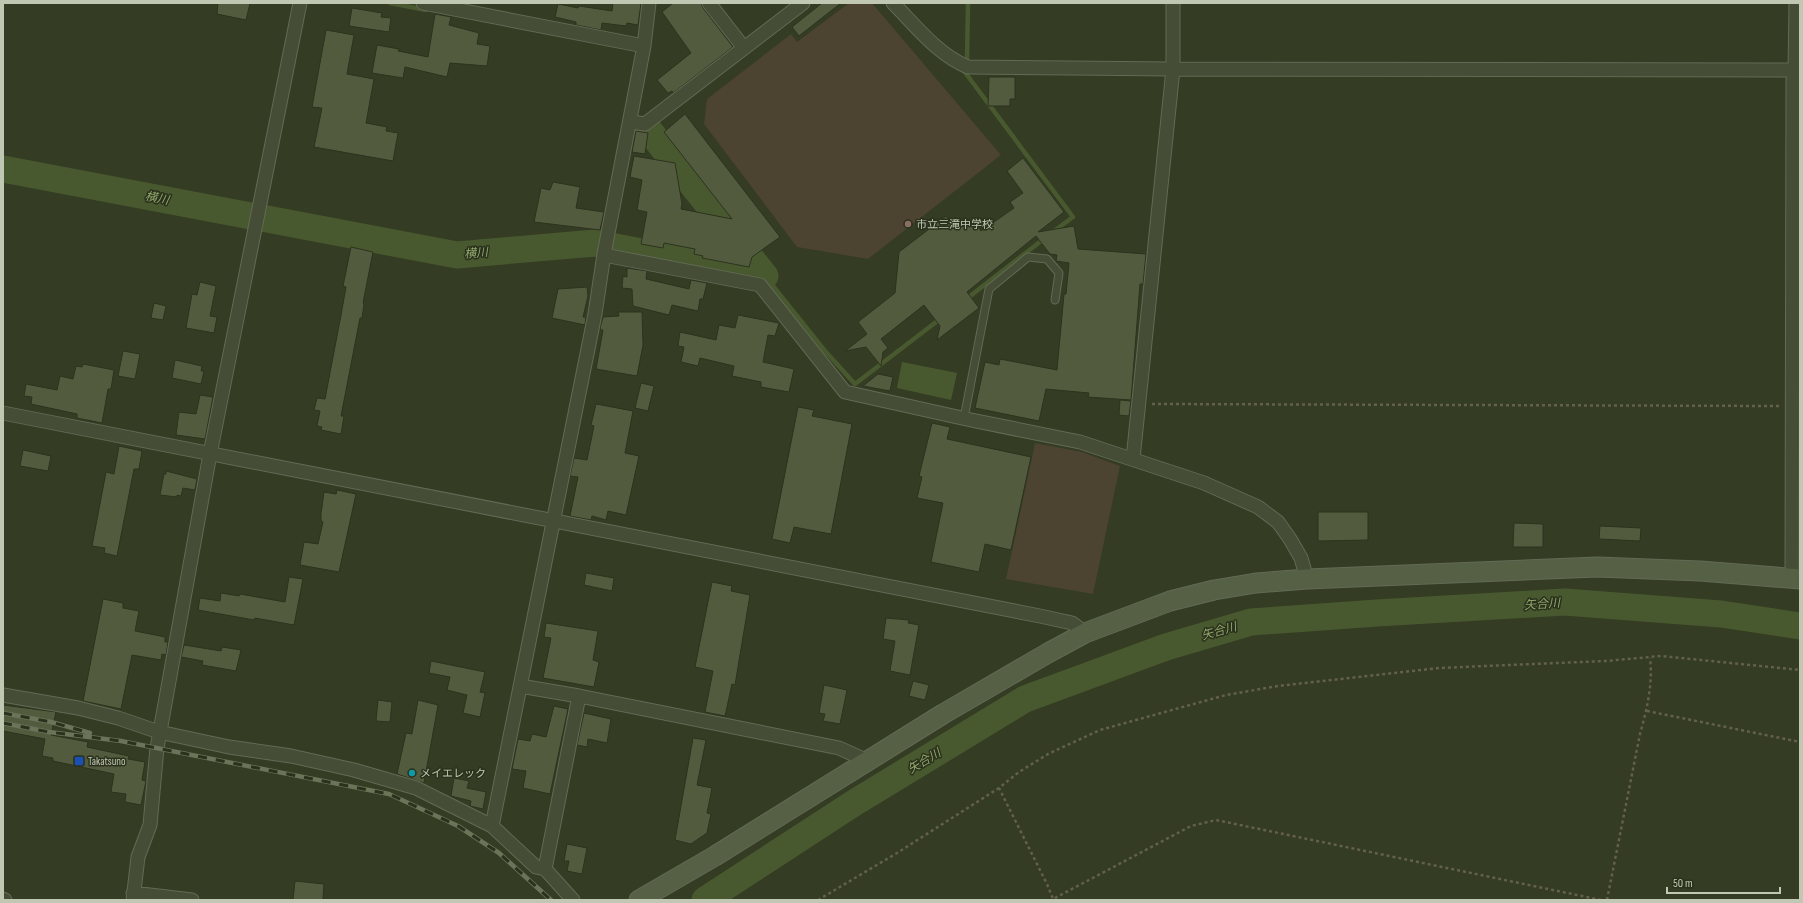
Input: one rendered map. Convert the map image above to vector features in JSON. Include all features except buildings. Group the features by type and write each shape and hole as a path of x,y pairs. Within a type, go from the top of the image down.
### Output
{"street":[{"path":"192,900 133,897 138,857 150,825 159,732 210,454 300,3"},
{"path":"423,3 644,46"},
{"path":"492,826 595,314 605,250 631,122 644,46 649,3"},
{"path":"709,3 744,48"},
{"path":"631,122 645,124 803,3"},
{"path":"894,3 945,54 955,62 968,66 1173,69 1797,70"},
{"path":"1133,459 1173,69 1173,3"},
{"path":"639,900 715,856 868,761 1029,664 1085,633 1122,618 1178,599 1256,583 1307,579 1597,567 1700,571 1796,578 1793,80 1797,70 1796,3"},
{"path":"605,250 760,285 845,392 1080,442 1204,483 1258,507 1278,522 1290,539 1301,558 1307,579"},
{"path":"3,413 553,521 783,564 1040,616 1072,623 1085,633"},
{"path":"520,686 579,696 839,748 868,761"},
{"path":"3,695 78,708 118,718 159,732 229,747 291,756 354,770 416,788 492,826 536,867 545,869 573,900"},
{"path":"545,869 579,696"}],"lane":[{"path":"964,418 989,289 1028,258 1047,259 1059,273 1055,300"}],"path":[{"path":"1138,404 1796,406"},
{"path":"818,900 897,853 999,788 1019,772 1048,754 1100,730 1226,695 1285,685 1439,668 1650,658 1661,656 1800,670"},
{"path":"1607,900 1640,734 1647,711 1651,680 1650,658"},
{"path":"1647,711 1800,742"},
{"path":"999,788 1047,884 1053,900 1191,826 1216,820 1601,900"}],"shaded area":[{"path":"849,3 872,3 1001,155 868,259 797,247 704,124 707,99 791,34 797,42"},
{"path":"902,362 957,373 951,400 897,388"},
{"path":"1035,443 1082,452 1120,466 1093,594 1006,579"}],"waterway":[{"path":"390,3 426,10"},
{"path":"967,59 968,3"},
{"path":"964,71 1073,217 1054,231"},
{"name":"横川","path":"3,169 457,255 595,243 765,276 648,129"},
{"path":"965,300 1045,238"},
{"path":"765,276 825,351 855,384 940,319"},
{"name":"矢合川","path":"705,900 854,803 1025,699 1166,647 1251,622 1565,602 1721,614 1800,626"}],"railway":[{"path":"3,713 51,722 90,733"},
{"path":"3,723 49,732 121,741 389,794 458,826 499,853 551,900"}],"place":[{"name":"市立三滝中学校","path":"908,224"},
{"name":"Takatsuno","path":"79,761"},
{"name":"メイエレック","path":"412,773"}]}
